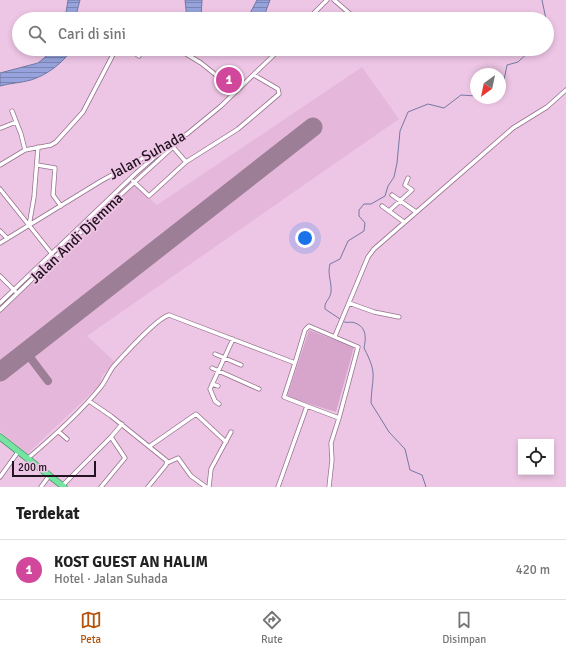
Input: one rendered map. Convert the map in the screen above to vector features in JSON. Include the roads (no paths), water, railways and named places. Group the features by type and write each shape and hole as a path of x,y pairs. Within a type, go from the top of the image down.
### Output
{"highway":[{"path":"0,437 63,486"}],"street":[{"path":"315,12 327,0"},
{"path":"334,0 348,12"},
{"path":"0,165 25,150 51,145 84,112 112,56"},
{"path":"190,56 201,63 236,91"},
{"name":"Jalan Suhada","path":"0,243 139,159 187,134 254,75 273,56"},
{"path":"131,178 149,196 186,162 238,129 279,94 278,89 254,75"},
{"path":"335,336 368,257 374,248 513,128 546,107 566,90"},
{"path":"12,112 25,150"},
{"path":"1,128 16,122"},
{"name":"Jalan Andi Djemma","path":"0,310 105,209 187,134"},
{"name":"Jalan Andi Djemma","path":"0,303 131,178 169,144"},
{"path":"29,226 38,147"},
{"path":"173,148 186,162"},
{"path":"37,165 55,168 53,196 61,206"},
{"path":"390,211 412,190 405,185 408,178"},
{"path":"0,189 55,257"},
{"path":"392,195 416,212"},
{"path":"102,206 105,209"},
{"path":"382,206 404,222"},
{"path":"0,231 7,238"},
{"path":"0,276 17,294"},
{"path":"349,303 374,312 399,317"},
{"path":"27,459 59,432 89,401 101,387 113,368 165,316 175,316 295,363"},
{"path":"329,487 332,460 331,443 339,418 358,347 309,326 306,327 284,397 339,418"},
{"path":"219,404 215,401 210,391 233,339"},
{"path":"215,354 241,365"},
{"path":"212,368 259,389"},
{"path":"212,384 218,386"},
{"path":"89,401 150,446 167,463"},
{"path":"278,487 307,406"},
{"path":"150,446 196,414 226,442"},
{"path":"63,486 122,424"},
{"path":"59,432 67,439"},
{"path":"209,487 211,469 231,432"},
{"path":"101,487 125,458 111,437"},
{"path":"0,477 18,452"},
{"path":"148,487 167,463 178,458 191,476 206,487"},
{"path":"41,487 50,476"}],"water":[{"path":"68,0 80,0 77,12 66,12"},
{"path":"185,0 202,0 201,12 186,12"},
{"path":"257,0 270,0 266,12 251,12"},
{"path":"46,56 66,56 49,72 37,78 0,86 0,73 38,63"}],"waterway":[{"path":"542,0 545,12"},
{"path":"506,70 507,65 518,62 524,56"},
{"path":"340,319 325,309 325,304 330,297 331,292 329,271 330,264 340,259 348,241 364,231 365,223 359,216 359,210 364,204 371,204 385,196 388,186 394,177 400,131 408,112 428,104 444,108 461,95 470,96"},
{"path":"342,321 355,323 364,330 364,348 373,370 371,403 389,432 405,449 410,470 422,475 426,487"}],"place":[{"name":"KOST GUEST AN HALIM","path":"229,80"}]}
